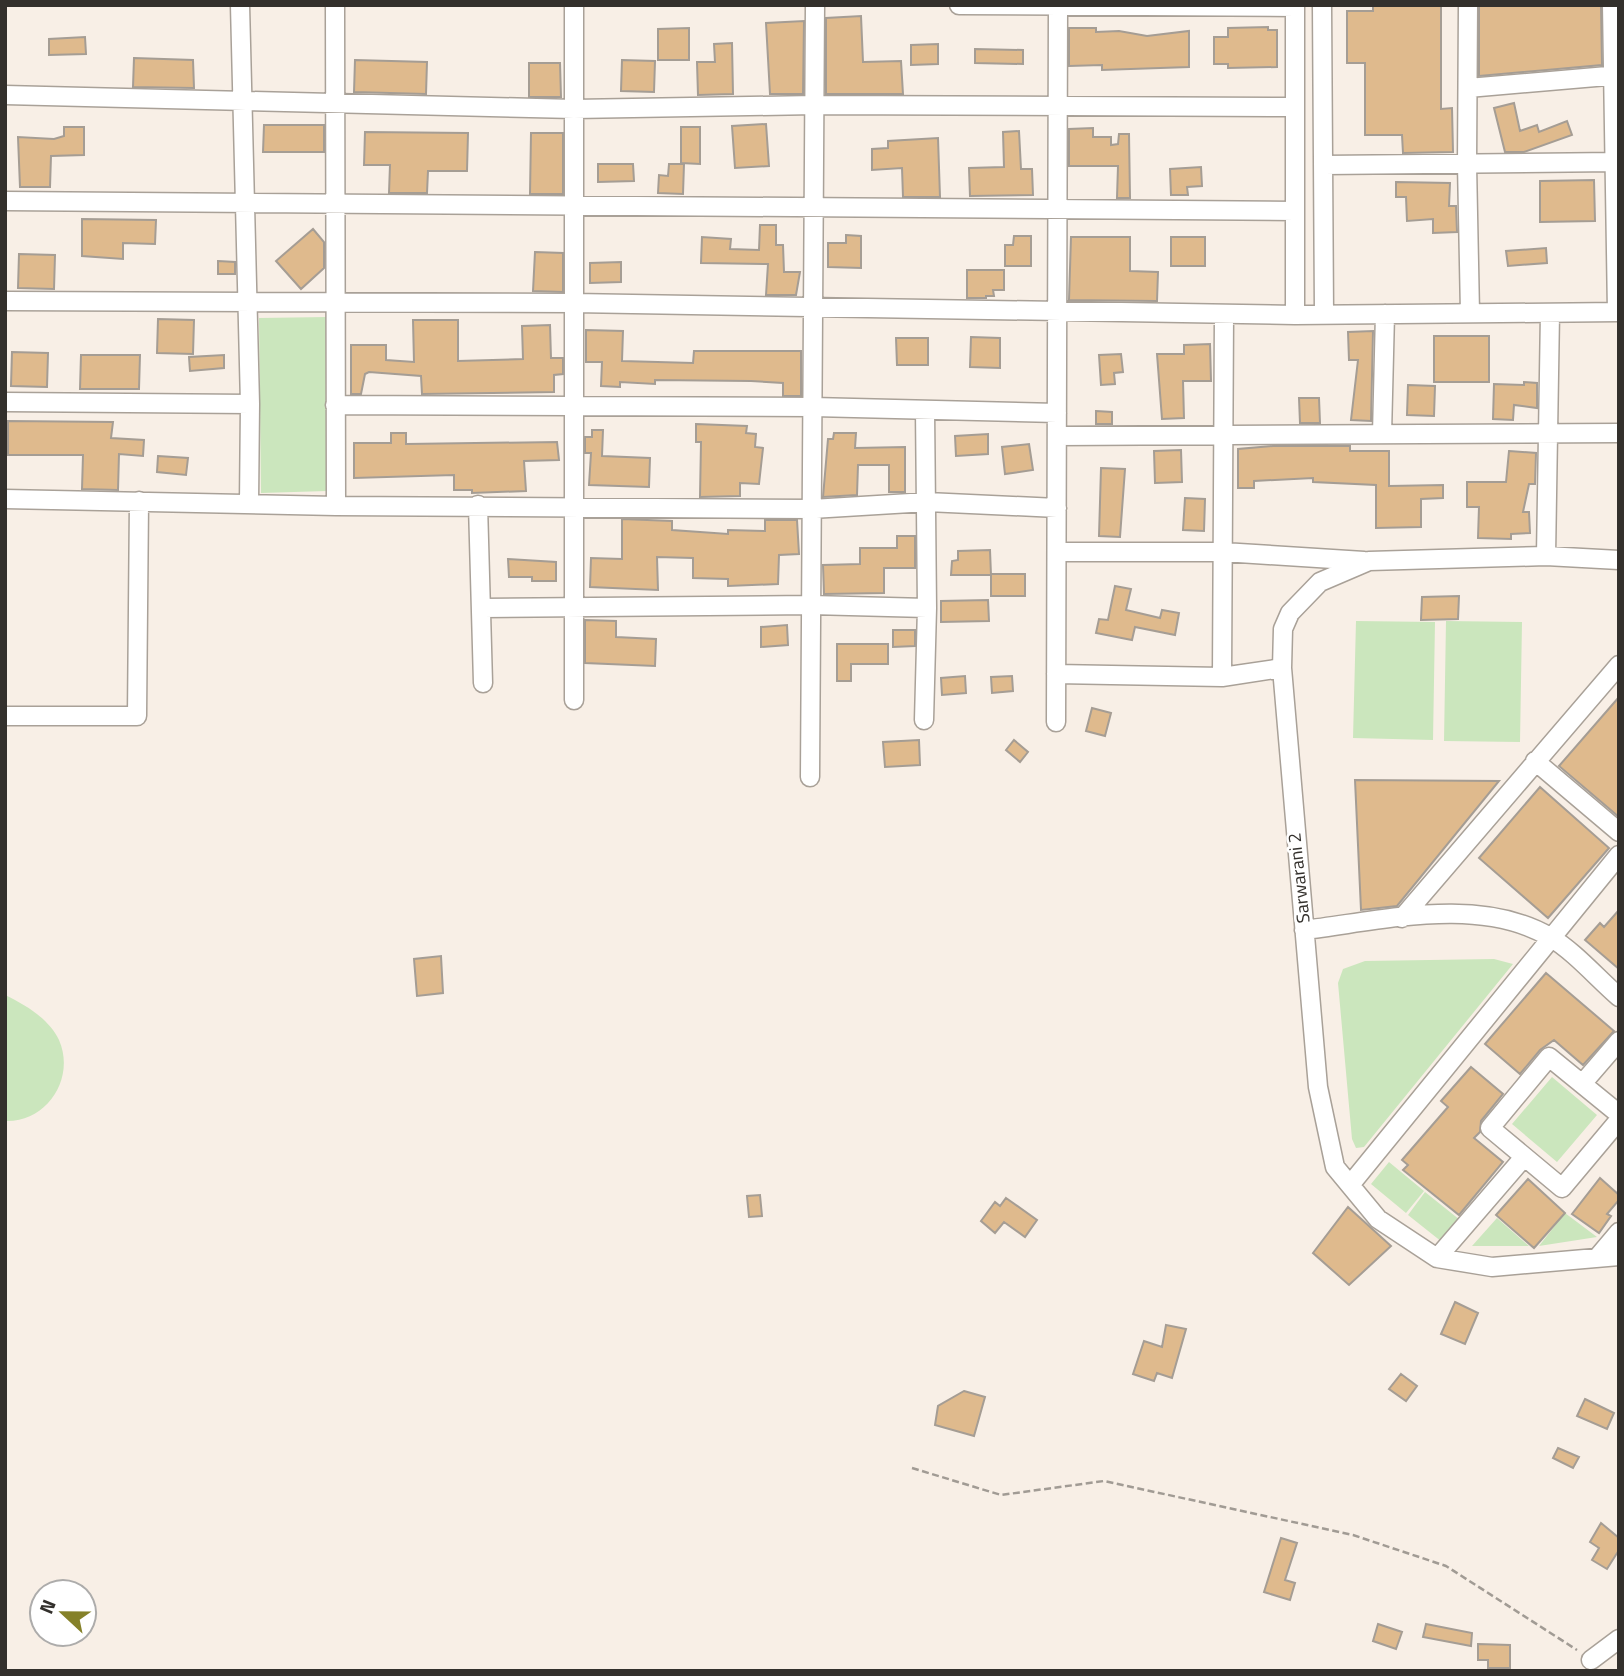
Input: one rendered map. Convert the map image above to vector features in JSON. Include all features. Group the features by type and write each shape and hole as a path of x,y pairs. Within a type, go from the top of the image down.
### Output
{"street":[{"path":"240,5 250,404 249,503"},
{"path":"335,5 336,506"},
{"path":"574,5 574,700"},
{"path":"810,777 816,5"},
{"path":"959,5 1295,6 1295,315"},
{"path":"1322,5 1324,314"},
{"path":"1468,5 1470,313"},
{"path":"5,301 574,303 1295,315 1618,312 1616,75 1612,5"},
{"path":"1056,722 1058,6"},
{"path":"1468,88 1616,75"},
{"path":"5,95 573,109 815,105 1295,107"},
{"path":"1324,165 1615,162"},
{"path":"5,201 1295,211"},
{"path":"1546,556 1550,313"},
{"path":"1222,677 1224,314"},
{"path":"1382,434 1385,314"},
{"path":"5,402 250,404"},
{"path":"335,405 813,407 1057,413"},
{"path":"925,410 925,720"},
{"path":"1057,436 1619,433"},
{"path":"5,499 336,506 574,505 812,509 927,502 1057,508"},
{"path":"5,716 137,716 139,501"},
{"path":"478,505 483,608 483,683"},
{"path":"1057,552 1223,552 1368,561"},
{"name":"Sarwarani 2","path":"1619,560 1546,556 1368,561 1320,582 1290,613 1283,629 1282,668 1318,1087 1335,1167 1378,1219 1437,1258 1492,1267 1619,1256"},
{"path":"483,608 811,605 927,608"},
{"path":"1402,918 1619,665"},
{"path":"1056,674 1222,677 1282,668"},
{"path":"1535,761 1619,832"},
{"path":"1350,1185 1619,855"},
{"path":"1304,930 1435,915 1509,919 1551,938 1619,996"},
{"path":"1582,1084 1619,1041"},
{"path":"1619,1114 1549,1056 1490,1128 1562,1188 1619,1120"},
{"path":"1437,1258 1524,1157"},
{"path":"1597,1258 1619,1232"},
{"path":"1591,1660 1619,1639"}],"path":[{"path":"912,1468 1001,1495 1104,1481 1353,1535 1446,1566 1591,1660"}],"green space":[{"path":"327,317 327,491 261,493 259,318"},
{"path":"1356,621 1435,622 1433,740 1353,738"},
{"path":"1446,621 1522,622 1520,742 1444,741"},
{"path":"1494,959 1513,964 1364,1147 1356,1148 1352,1139 1338,983 1343,969 1365,961"},
{"path":"5,995 29,1008 55,1032 63,1055 64,1069 54,1096 45,1107 20,1120 5,1121"},
{"path":"1552,1077 1597,1115 1557,1162 1512,1124"},
{"path":"1389,1162 1424,1191 1406,1213 1371,1184"},
{"path":"1425,1192 1460,1220 1442,1242 1408,1215"},
{"path":"1565,1213 1597,1237 1539,1246"},
{"path":"1497,1218 1529,1246 1472,1246"}],"building":[{"path":"1479,5 1601,5 1602,65 1479,76"},
{"path":"1373,6 1441,6 1441,109 1452,108 1453,152 1403,153 1402,135 1365,135 1365,63 1347,63 1347,11 1373,11"},
{"path":"861,16 863,62 901,61 903,94 826,94 826,18"},
{"path":"804,21 803,94 770,94 766,23"},
{"path":"1268,27 1268,30 1277,30 1277,67 1228,68 1228,64 1214,64 1214,37 1228,37 1228,28"},
{"path":"689,28 689,60 658,60 658,29"},
{"path":"1069,28 1096,28 1096,32 1119,31 1147,36 1189,31 1189,67 1102,70 1102,65 1069,66"},
{"path":"85,37 86,54 49,55 49,39"},
{"path":"732,43 733,94 698,95 697,62 715,62 714,44"},
{"path":"938,44 938,64 911,65 911,45"},
{"path":"975,49 1023,50 1023,64 975,63"},
{"path":"134,58 193,60 194,88 133,87"},
{"path":"355,60 427,62 426,94 354,92"},
{"path":"622,60 655,61 654,92 621,91"},
{"path":"529,63 560,63 561,97 529,97"},
{"path":"1514,103 1520,131 1537,125 1539,132 1567,121 1572,135 1524,152 1505,152 1494,108"},
{"path":"766,124 769,166 735,168 732,126"},
{"path":"264,125 324,125 324,152 263,152"},
{"path":"64,127 84,127 84,155 51,156 50,187 20,187 18,137 54,139 64,136"},
{"path":"681,127 700,127 700,164 681,163"},
{"path":"1093,128 1093,137 1111,137 1111,145 1118,144 1119,134 1129,134 1130,198 1117,198 1118,166 1069,166 1069,129"},
{"path":"1019,131 1021,169 1032,169 1033,195 970,196 969,168 1004,167 1003,132"},
{"path":"365,132 468,133 467,171 428,171 427,193 389,193 390,165 364,165"},
{"path":"531,133 563,133 563,194 530,194"},
{"path":"938,138 940,197 903,197 902,168 872,170 872,149 888,148 888,141"},
{"path":"598,164 633,164 634,181 598,182"},
{"path":"669,164 684,164 683,194 658,193 659,175 668,176"},
{"path":"1201,167 1202,186 1187,187 1188,195 1171,195 1170,169"},
{"path":"1594,180 1595,221 1540,222 1540,181"},
{"path":"1396,182 1450,183 1449,206 1456,206 1457,232 1433,233 1433,219 1407,221 1406,197 1396,197"},
{"path":"82,219 156,220 155,244 123,243 123,259 82,256"},
{"path":"760,225 776,225 776,245 783,245 784,272 800,272 796,295 766,295 768,264 701,263 702,237 731,239 730,249 759,250"},
{"path":"313,229 324,242 324,268 301,289 276,261"},
{"path":"846,235 861,236 861,268 828,267 828,243 846,243"},
{"path":"1014,236 1031,236 1031,266 1005,266 1005,245 1013,245"},
{"path":"1071,237 1130,237 1130,271 1158,272 1157,301 1069,300"},
{"path":"1171,237 1205,237 1205,266 1171,266"},
{"path":"1546,248 1547,263 1508,266 1506,251"},
{"path":"535,252 563,253 563,292 533,291"},
{"path":"19,254 55,255 54,289 18,288"},
{"path":"218,261 235,262 235,274 218,274"},
{"path":"621,262 621,282 590,283 590,263"},
{"path":"967,270 1004,270 1004,290 993,290 994,296 986,298 967,298"},
{"path":"158,319 194,320 193,354 157,353"},
{"path":"413,320 458,320 458,361 523,359 522,326 550,325 551,358 563,358 563,374 554,375 554,392 422,394 421,376 369,372 365,374 361,394 351,394 351,345 386,345 386,360 414,362"},
{"path":"586,330 623,331 622,361 693,363 694,351 801,351 801,396 783,396 783,383 751,381 655,380 655,384 620,382 620,387 601,386 602,362 586,362"},
{"path":"1373,331 1371,421 1351,420 1358,360 1349,360 1348,332"},
{"path":"1434,336 1489,336 1489,382 1434,382"},
{"path":"971,337 1000,338 1000,368 970,367"},
{"path":"896,338 928,338 928,365 897,365"},
{"path":"1210,344 1211,381 1183,381 1184,418 1162,419 1157,354 1184,354 1184,345"},
{"path":"12,352 48,353 47,387 11,386"},
{"path":"1121,354 1123,372 1114,373 1115,384 1101,385 1099,355"},
{"path":"81,355 140,355 139,389 80,389"},
{"path":"224,355 224,368 190,371 189,357"},
{"path":"1524,382 1537,383 1537,408 1514,405 1513,420 1493,419 1494,384 1524,385"},
{"path":"1408,385 1435,386 1434,416 1407,415"},
{"path":"1299,398 1319,398 1320,423 1300,423"},
{"path":"1096,411 1112,412 1112,424 1096,424"},
{"path":"8,421 113,422 111,438 144,440 143,456 119,454 118,490 82,489 83,455 8,455"},
{"path":"696,424 747,426 746,433 756,434 755,447 763,448 759,484 740,483 740,496 700,497 701,442 696,442"},
{"path":"592,430 603,430 602,456 650,458 649,487 589,485 591,453 585,453 585,437 592,437"},
{"path":"391,433 406,433 406,444 557,442 559,460 524,461 526,491 472,493 472,490 454,490 454,475 354,478 354,443 391,443"},
{"path":"834,433 856,433 855,448 905,447 905,492 889,492 889,465 858,465 857,495 823,497 828,439 833,439"},
{"path":"988,434 988,454 956,456 955,436"},
{"path":"1029,444 1033,470 1005,474 1002,447"},
{"path":"1350,446 1350,451 1389,451 1389,486 1443,485 1443,498 1421,499 1421,527 1376,528 1376,485 1313,482 1313,478 1254,481 1254,488 1238,488 1238,449"},
{"path":"1181,450 1182,482 1155,483 1154,451"},
{"path":"1509,451 1536,453 1535,484 1529,484 1523,512 1529,512 1530,533 1511,534 1511,539 1478,538 1479,507 1467,507 1467,482 1506,482"},
{"path":"158,456 188,458 186,475 157,472"},
{"path":"1101,468 1125,469 1120,537 1099,536"},
{"path":"1185,498 1205,499 1204,531 1183,530"},
{"path":"622,519 672,521 672,530 728,534 728,530 765,531 765,520 797,520 799,554 779,555 778,584 728,586 728,579 693,578 693,558 657,557 658,590 590,587 591,558 622,559"},
{"path":"897,536 915,536 915,568 884,568 884,593 824,594 823,565 860,564 860,548 897,548"},
{"path":"990,550 991,575 951,575 952,561 958,560 958,551"},
{"path":"508,559 556,562 556,581 509,577"},
{"path":"991,574 1025,574 1025,596 991,596"},
{"path":"1115,586 1131,589 1126,610 1160,618 1162,610 1179,613 1175,635 1135,627 1132,640 1096,633 1099,619 1108,620"},
{"path":"1459,596 1458,619 1421,620 1422,597"},
{"path":"988,600 989,621 941,622 941,601"},
{"path":"585,620 616,621 616,637 656,639 655,666 585,663"},
{"path":"787,625 788,645 761,647 761,627"},
{"path":"893,630 915,630 915,646 893,647"},
{"path":"837,644 888,644 888,664 851,664 851,681 837,681"},
{"path":"965,676 966,693 942,695 941,678"},
{"path":"1012,676 1013,691 992,693 991,677"},
{"path":"1619,697 1619,817 1559,766"},
{"path":"1092,708 1111,713 1105,736 1086,731"},
{"path":"919,740 920,765 885,767 883,742"},
{"path":"1014,740 1028,752 1020,762 1006,750"},
{"path":"1355,780 1499,781 1397,906 1361,910"},
{"path":"1540,787 1609,848 1548,918 1479,858"},
{"path":"1619,910 1619,969 1585,940 1600,923 1604,927"},
{"path":"441,956 443,993 417,996 414,959"},
{"path":"1546,973 1614,1031 1583,1065 1554,1040 1540,1050 1520,1074 1485,1044"},
{"path":"1471,1067 1503,1094 1481,1121 1480,1132 1474,1138 1503,1162 1459,1215 1403,1170 1408,1165 1402,1160 1448,1107 1441,1101"},
{"path":"1600,1178 1619,1195 1619,1200 1607,1214 1611,1216 1599,1233 1572,1214"},
{"path":"1528,1179 1565,1213 1534,1248 1496,1215"},
{"path":"760,1195 762,1216 749,1217 747,1196"},
{"path":"1006,1198 1037,1220 1025,1237 1004,1222 995,1233 981,1221 995,1202 1000,1206"},
{"path":"1348,1207 1391,1246 1349,1285 1313,1253"},
{"path":"1455,1302 1478,1313 1465,1344 1441,1334"},
{"path":"1166,1325 1186,1329 1172,1378 1157,1373 1154,1381 1133,1374 1144,1341 1162,1347"},
{"path":"1401,1374 1417,1386 1406,1401 1389,1389"},
{"path":"964,1391 985,1397 974,1436 935,1425 938,1406"},
{"path":"1585,1399 1614,1413 1607,1429 1577,1416"},
{"path":"1558,1448 1579,1457 1573,1468 1553,1458"},
{"path":"1601,1523 1619,1538 1619,1550 1607,1569 1592,1560 1599,1548 1590,1542"},
{"path":"1281,1538 1297,1543 1285,1580 1295,1583 1290,1600 1264,1592"},
{"path":"1378,1624 1402,1632 1396,1649 1373,1641"},
{"path":"1426,1624 1472,1633 1471,1646 1423,1637"},
{"path":"1478,1644 1510,1645 1510,1668 1488,1668 1488,1660 1478,1660"}]}
